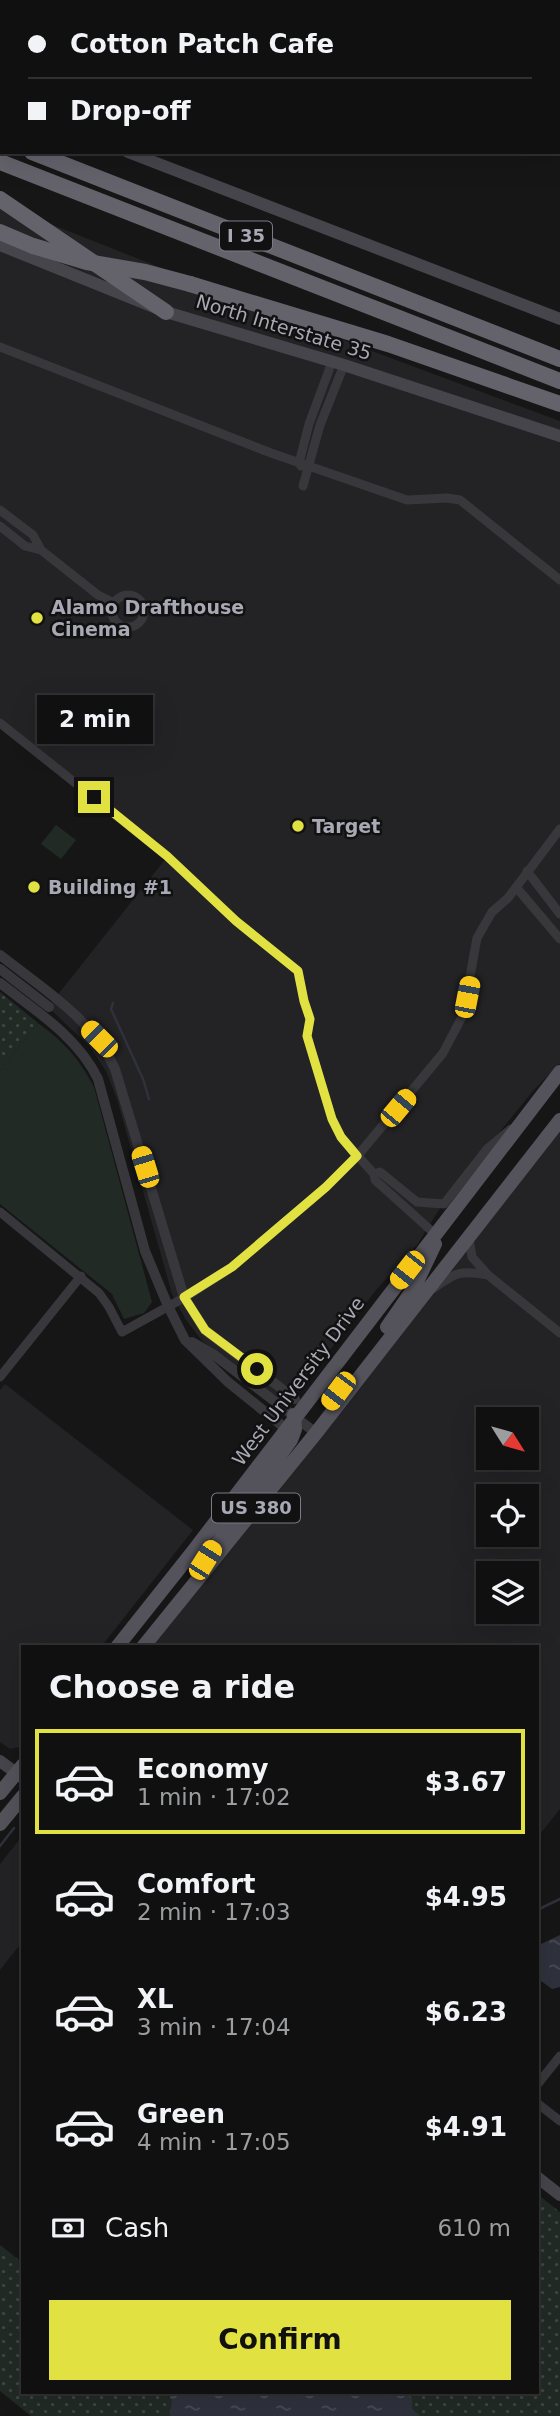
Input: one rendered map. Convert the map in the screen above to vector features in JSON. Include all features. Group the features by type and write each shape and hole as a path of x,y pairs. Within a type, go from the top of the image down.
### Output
{"highway":[{"name":"I 35","path":"37,154 560,359"},
{"name":"I 35","path":"0,162 560,381"},
{"path":"0,199 166,312"},
{"path":"0,232 33,246 87,262 145,272 190,284 388,344 560,404"},
{"path":"461,320 560,346"}],"main road":[{"path":"133,154 560,319"},
{"name":"North Interstate 35","path":"0,246 166,312 338,363 560,436"},
{"name":"West University Drive","path":"119,1645 560,1072"},
{"name":"US 380","path":"146,1645 316,1433 560,1120"},
{"path":"316,1433 322,1412 414,1288 447,1218"},
{"path":"196,1582 205,1560 220,1536 292,1440 295,1429 290,1422 295,1399 309,1386 378,1294 393,1289"},
{"path":"0,1761 20,1772 0,1793"},
{"path":"0,1824 21,1798"},
{"path":"539,2179 560,2195"}],"street":[{"path":"0,347 123,397 299,463 308,470 407,500 460,500 560,580"},
{"path":"299,463 309,424 338,363"},
{"path":"303,486 338,363"},
{"path":"0,510 33,535 41,550 98,595 114,603"},
{"path":"0,526 25,546 41,550"},
{"path":"129,595 147,607 136,628 123,626 116,621 112,612 114,603 129,595"},
{"path":"0,723 167,856 236,921 298,971 310,1019 307,1036 332,1119 341,1137 374,1174 375,1180 435,1234"},
{"path":"0,1212 81,1276 109,1307 122,1332 232,1267 326,1187 357,1156 443,1052 463,1015 477,938 492,912 508,898 560,829"},
{"path":"527,871 560,914"},
{"path":"516,887 560,939"},
{"path":"0,955 80,1021 99,1039 109,1055 116,1069 184,1297 205,1330 295,1399"},
{"path":"0,969 49,1007"},
{"path":"0,983 51,1023 90,1061 99,1079 145,1251 183,1335 213,1354 290,1422 316,1433"},
{"path":"374,1174 380,1172 417,1202 444,1204 487,1149 524,1118"},
{"path":"469,1237 472,1257 488,1275 560,1334"},
{"path":"424,1295 455,1273 488,1275"},
{"path":"0,1377 81,1276"},
{"path":"539,2082 560,2056"},
{"path":"539,2105 560,2121"}],"shaded area":[{"path":"0,204 364,348 560,421 560,1063 533,1091 447,1197 417,1245 376,1290 287,1406 202,1341 186,1320 172,1294 117,1099 106,1071 89,1046 48,1007 167,857 0,724"},
{"path":"56,825 76,840 61,859 41,844"},
{"path":"0,992 38,1023 0,1070"},
{"path":"38,1023 70,1051 94,1087 152,1302 144,1313 124,1319 112,1294 0,1204 0,1070"},
{"path":"560,1120 560,1809 539,1835 539,1645 148,1645"},
{"path":"5,1384 193,1530 103,1645 21,1645 21,1746 10,1749 0,1742 0,1390"},
{"path":"21,1838 21,1944 0,1970 0,1864"},
{"path":"539,2196 560,2212 560,2416 31,2416 0,2391 0,2245 21,2261 21,2394 539,2394"}],"water":[{"path":"560,1935 560,1987 552,1989 539,1979 539,1945"},
{"path":"173,2394 406,2394 412,2399 412,2409 420,2416 170,2416"}],"waterway":[{"path":"113,1003 111,1009 143,1079 149,1099"},
{"path":"0,1846 14,1828"},
{"path":"539,1909 560,1899"}],"place":[{"name":"Alamo Drafthouse Cinema","path":"37,618"},
{"name":"Target","path":"298,826"},
{"name":"Building #1","path":"34,887"}],"route":[{"path":"94,797 167,856 236,921 298,971 310,1019 307,1036 332,1119 341,1137 357,1156 326,1187 232,1267 184,1297 205,1330 257,1369"}]}
